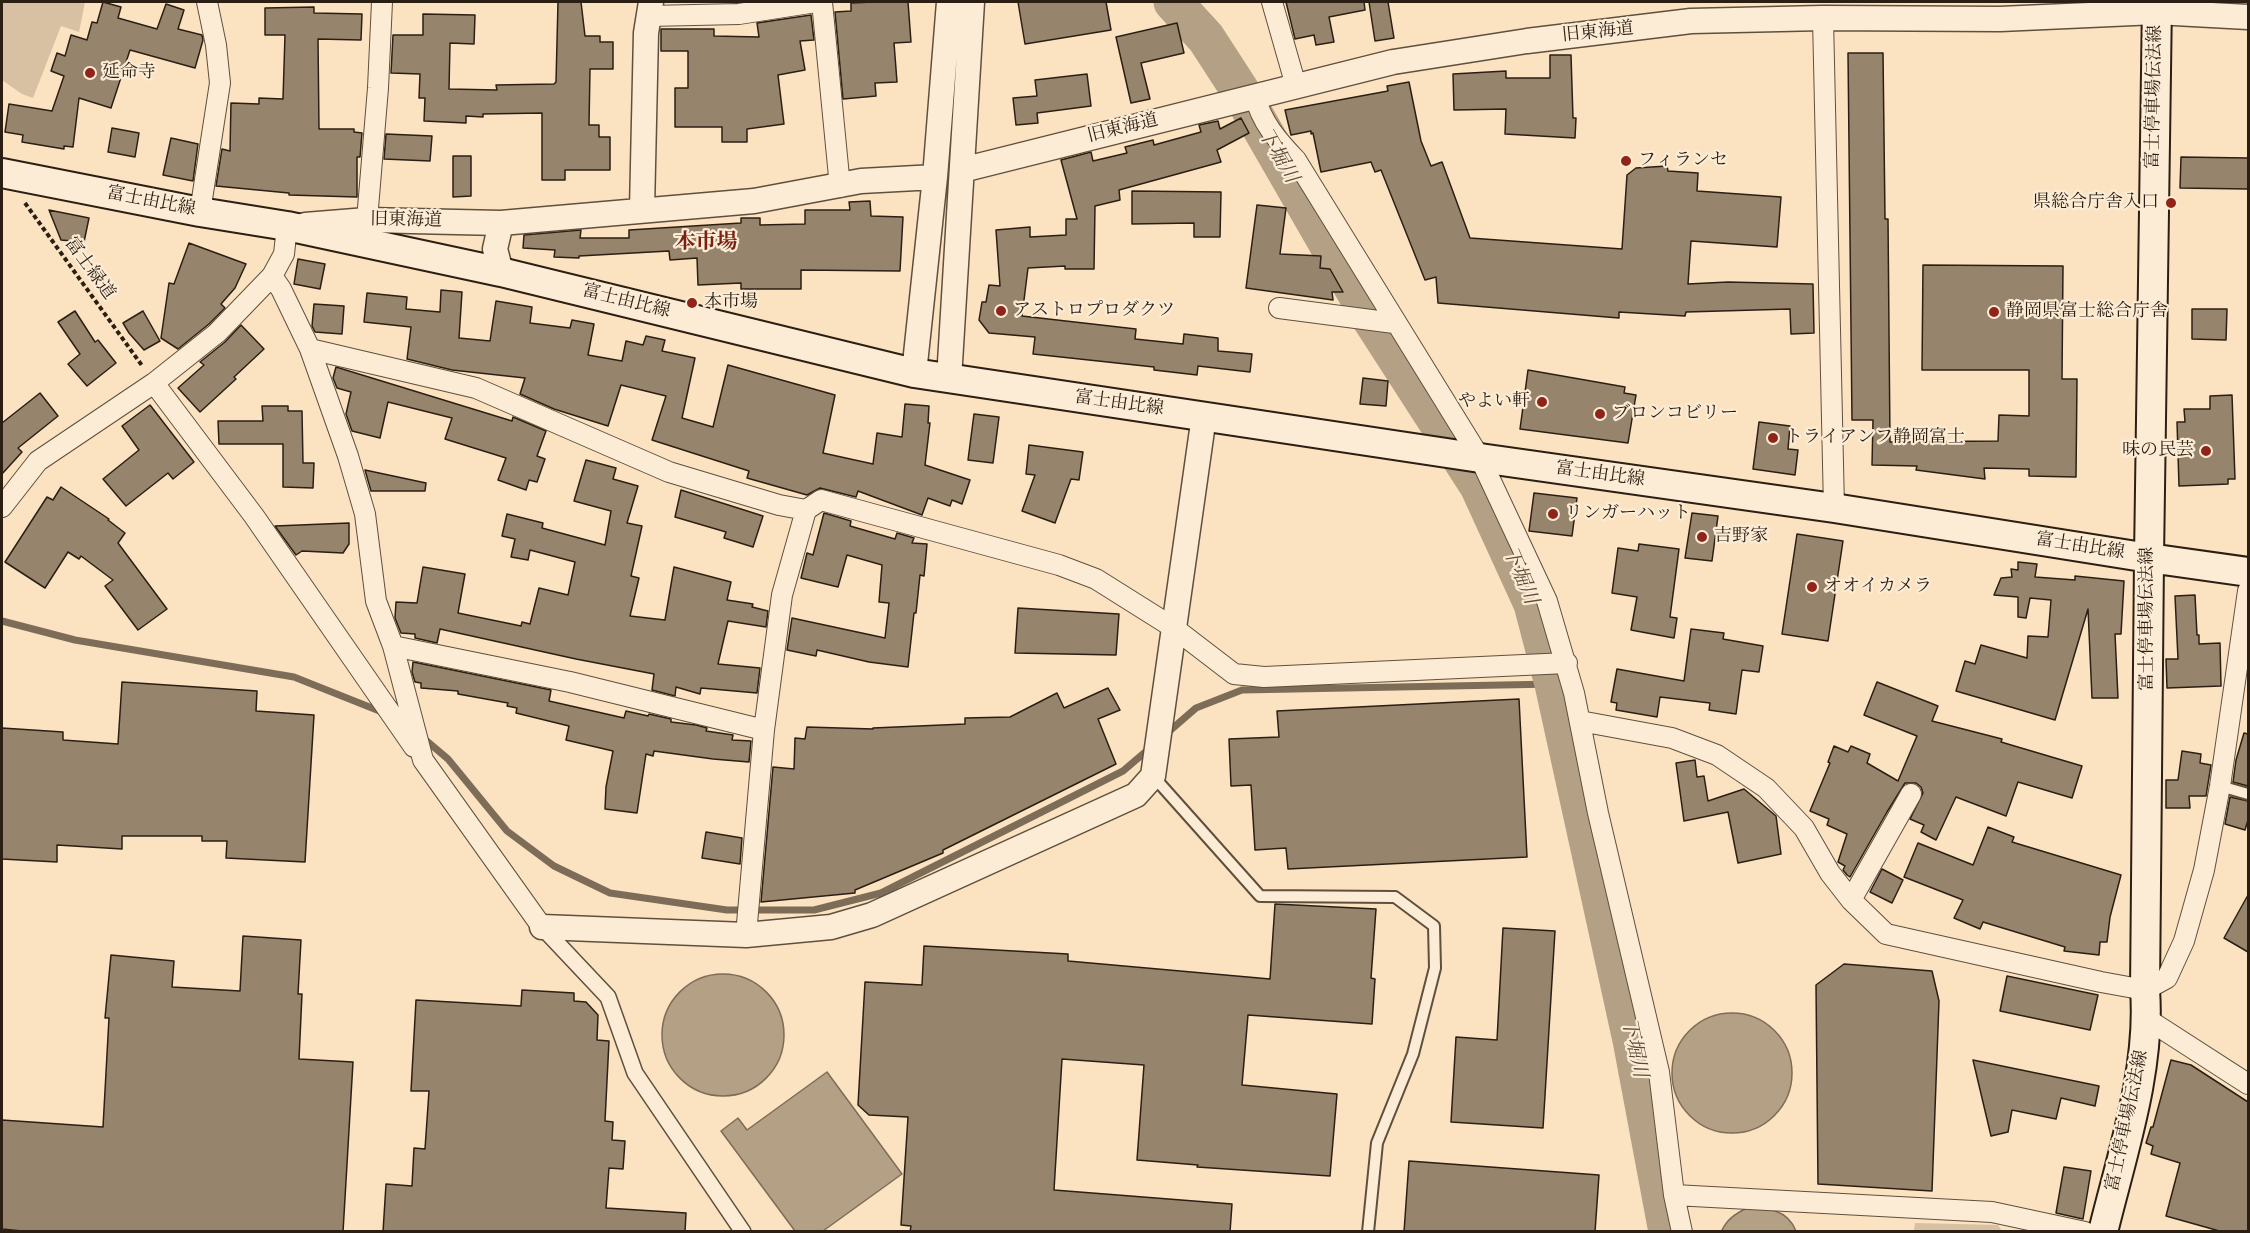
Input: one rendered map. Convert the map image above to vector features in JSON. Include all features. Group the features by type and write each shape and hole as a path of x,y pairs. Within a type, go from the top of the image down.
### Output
{"main road":[{"name":"富士停車場伝法線","path":"2103,1232 2142,1069 2147,1019 2145,990 2156,7"},
{"name":"富士由比線","path":"2,173 200,212 287,226 501,272 914,373 1480,458 1834,508 2248,572"}],"street":[{"path":"200,212 220,83 216,45 207,2"},
{"path":"368,220 382,2"},
{"path":"642,209 646,33 650,9 739,14 816,2"},
{"path":"822,2 840,187"},
{"path":"914,373 949,2"},
{"path":"948,379 972,2"},
{"path":"1272,2 1296,86"},
{"name":"旧東海道","path":"962,170 1393,62 1527,41 1691,11 1823,18 2000,10 2156,7 2248,17"},
{"path":"1823,18 1834,508"},
{"path":"1247,98 1278,142 1296,160 1394,323 1480,458 1546,601 1567,663 1598,813 1659,1072 1674,1195 1682,1232"},
{"name":"旧東海道","path":"287,226 368,220 501,223 754,201 840,187 861,181 934,177"},
{"path":"501,223 495,249 501,272"},
{"path":"2,507 38,461 154,383 217,333 272,276 284,254 287,226"},
{"path":"272,276 281,289 310,349 348,456 365,514 376,601 393,646 422,756"},
{"path":"1279,308 1394,323"},
{"path":"310,349 476,388 669,472 778,505 806,510"},
{"path":"154,383 254,516 542,927 608,997 635,1073 743,1232"},
{"path":"542,927 746,930 831,927 872,915 1136,795 1154,768 1204,416"},
{"path":"746,930 764,730 782,595 806,510 821,500 1059,565 1096,579 1174,628 1234,674 1264,677 1567,663"},
{"path":"1580,721 1672,738 1717,755 1766,788 1804,828 1830,873 1851,900 1886,934 2145,990 2167,978 2184,941 2204,870 2220,786 2248,591"},
{"path":"393,646 570,682 764,730"},
{"path":"1851,900 1911,794"},
{"path":"2147,1019 2248,1084"},
{"path":"1674,1195 1992,1212 2085,1232"}],"lane":[{"path":"1154,768 1260,896 1395,897 1434,926 1435,968 1413,1054 1377,1143 1368,1232"},
{"path":"2220,786 2248,794"}],"path":[{"name":"富士緑道","path":"2,173 154,383"}],"shaded area":[{"path":"2,2 85,2 79,32 61,26 33,98 22,94 2,80"},
{"path":"723,974 746,979 757,984 766,992 774,1001 779,1012 784,1035 779,1058 774,1069 766,1078 757,1086 746,1091 723,1096 700,1091 689,1086 680,1078 672,1069 667,1058 662,1035 667,1012 672,1001 680,992 689,984 700,979"},
{"path":"1732,1013 1755,1018 1774,1031 1787,1050 1792,1073 1787,1096 1774,1115 1755,1128 1732,1133 1709,1128 1690,1115 1677,1096 1672,1073 1677,1050 1690,1031 1709,1018"},
{"path":"827,1072 902,1174 823,1231 795,1231 721,1131 738,1118 747,1130"},
{"path":"1747,1208 1776,1211 1787,1218 1796,1231 1721,1232 1732,1217"},
{"path":"1915,1223 1998,1225 2002,1231 1914,1231"}],"building":[{"path":"103,2 121,7 118,18 157,29 166,4 184,10 178,29 202,35 203,40 195,68 130,50 111,108 79,98 73,147 64,146 64,149 22,142 23,135 5,132 9,104 52,111 64,76 51,71 57,53 65,56 71,35 87,40 92,22 97,23"},
{"path":"558,2 581,2 585,36 600,36 600,42 613,42 613,69 590,69 589,125 599,125 599,137 610,137 610,170 565,170 565,180 542,180 542,113 466,116 466,123 424,121 425,98 419,98 420,74 391,73 393,35 423,35 423,14 475,15 474,44 450,43 449,89 497,90 496,85 554,84 556,82"},
{"path":"908,2 911,42 894,43 897,82 875,83 876,96 843,99 835,12 851,11 851,3"},
{"path":"1018,2 1106,2 1111,30 1025,44"},
{"path":"1286,2 1364,2 1365,10 1329,17 1334,42 1316,45 1314,35 1295,39"},
{"path":"1369,2 1388,2 1394,38 1375,41"},
{"path":"314,7 314,13 362,14 361,40 318,39 319,129 354,129 354,132 362,133 360,157 357,157 357,197 289,195 289,193 216,186 222,149 230,151 231,103 259,104 259,98 283,99 285,35 265,35 265,8"},
{"path":"811,15 814,40 800,41 805,70 778,75 784,124 747,129 747,142 722,142 722,127 675,127 675,88 688,88 688,51 661,51 661,29 714,29 714,36 759,37 757,23"},
{"path":"1177,23 1184,53 1141,63 1150,99 1131,103 1116,37"},
{"path":"1848,53 1883,53 1885,219 1888,219 1890,442 1998,441 1999,415 2029,416 2029,370 1922,370 1923,265 2063,266 2062,379 2077,379 2076,477 2029,476 2029,469 1984,468 1985,479 1916,470 1917,466 1872,465 1873,420 1852,420"},
{"path":"1550,55 1571,55 1573,118 1576,118 1575,138 1505,134 1506,109 1454,110 1453,74 1506,71 1506,78 1550,78"},
{"path":"1087,74 1091,106 1037,113 1038,123 1016,125 1013,98 1037,96 1035,80"},
{"path":"1409,82 1421,141 1431,166 1442,162 1470,238 1622,249 1627,175 1636,168 1667,166 1668,171 1698,173 1697,191 1781,197 1777,247 1691,241 1688,284 1728,282 1813,284 1814,333 1791,334 1790,309 1686,312 1685,316 1619,312 1619,318 1438,303 1436,277 1425,280 1381,170 1375,172 1371,162 1321,172 1313,133 1311,134 1311,131 1291,135 1285,110 1388,91 1387,86"},
{"path":"1241,118 1249,133 1217,150 1221,162 1119,190 1120,200 1095,206 1094,269 1065,269 1065,266 1028,268 1022,316 1136,329 1135,339 1183,344 1184,334 1218,338 1218,351 1252,354 1250,372 1198,366 1197,375 1154,370 1154,367 1033,354 1035,337 989,333 979,320 982,302 986,302 989,285 1000,286 996,230 1030,227 1030,237 1066,235 1066,219 1077,219 1061,160 1091,152 1093,161 1127,153 1125,147 1153,140 1154,145 1201,132 1199,125 1218,121 1220,129"},
{"path":"112,128 139,133 135,157 108,152"},
{"path":"386,134 432,136 430,161 384,159"},
{"path":"171,138 198,144 193,181 163,175"},
{"path":"453,156 471,156 471,196 453,197"},
{"path":"2181,157 2248,158 2248,189 2180,188"},
{"path":"1132,191 1221,192 1220,237 1194,237 1194,223 1132,224"},
{"path":"870,201 871,216 903,217 900,271 801,270 801,289 741,289 741,283 698,285 697,258 670,260 669,251 579,256 579,258 554,257 555,250 523,248 524,235 581,230 580,238 629,238 629,230 741,223 741,218 760,218 760,225 805,224 805,210 850,210 849,202"},
{"path":"1257,205 1286,208 1280,254 1321,256 1320,268 1330,269 1343,292 1332,292 1333,300 1246,288"},
{"path":"49,210 89,218 84,242 61,240"},
{"path":"189,243 246,264 235,288 221,304 225,308 178,349 161,338 169,283 174,284"},
{"path":"298,259 325,264 320,289 294,284"},
{"path":"441,290 462,292 459,338 490,341 496,301 532,307 530,323 570,328 572,320 594,324 588,355 622,361 626,341 643,345 646,336 665,340 662,351 695,358 682,418 713,427 728,365 835,395 823,453 873,464 877,433 902,437 905,404 929,406 928,423 930,423 925,465 970,480 962,504 952,500 950,506 928,498 922,515 858,491 856,497 820,488 807,495 747,478 749,471 652,440 666,396 621,385 608,426 554,409 520,394 525,378 452,370 407,359 411,327 364,322 367,293 407,297 406,309 440,312"},
{"path":"314,304 344,306 342,334 315,332 312,326"},
{"path":"2192,309 2227,309 2226,340 2192,339"},
{"path":"75,311 95,342 98,340 116,363 87,386 68,364 80,354 58,322"},
{"path":"143,311 160,341 144,350 123,323"},
{"path":"241,325 264,349 200,412 178,388 204,365 200,362 225,342"},
{"path":"336,367 512,421 513,417 546,431 537,456 545,459 537,482 529,480 526,490 498,480 506,458 445,439 452,418 388,402 380,438 352,431 346,414 351,392 337,388 333,378"},
{"path":"1528,370 1625,387 1624,393 1636,395 1628,443 1520,429"},
{"path":"1363,378 1388,381 1386,406 1360,404"},
{"path":"40,393 58,416 18,448 22,452 2,474 2,423"},
{"name":"味の民芸","path":"2232,395 2235,479 2228,479 2228,484 2179,486 2177,422 2185,422 2184,409 2210,409 2210,396"},
{"path":"150,405 194,462 173,479 168,473 126,506 103,479 139,450 122,426"},
{"path":"262,406 288,406 288,411 302,411 303,463 314,463 313,488 283,487 283,444 219,444 218,421 263,421"},
{"path":"974,414 999,417 993,463 968,460"},
{"name":"トライアンフ静岡富士","path":"1759,422 1790,426 1788,449 1798,450 1795,475 1753,469"},
{"path":"1029,445 1083,452 1079,480 1071,479 1055,523 1022,511 1035,475 1026,474"},
{"path":"586,460 616,468 613,479 638,486 627,523 642,526 631,576 639,578 630,616 665,620 674,567 731,582 727,600 753,604 752,607 768,611 766,627 728,621 718,664 760,668 757,693 701,688 700,694 676,687 675,696 652,690 654,674 440,629 437,643 415,638 415,634 401,633 395,618 396,602 417,603 423,567 465,574 458,613 521,626 522,622 530,624 539,588 568,595 575,562 530,550 528,560 511,557 515,539 502,536 507,514 543,523 542,528 605,545 611,511 574,501"},
{"path":"365,470 426,483 425,491 371,491"},
{"path":"61,487 109,519 125,533 118,543 167,609 138,630 105,586 113,580 81,556 79,559 68,552 45,588 5,562 47,497 53,500"},
{"path":"681,490 763,516 753,547 724,538 726,532 675,517"},
{"name":"リンガーハット","path":"1534,493 1577,498 1572,536 1529,531"},
{"path":"824,513 851,521 850,526 895,539 897,533 914,538 912,543 927,544 924,576 920,575 916,613 914,613 908,667 869,662 817,650 816,656 787,650 792,618 885,638 889,603 879,602 882,565 847,555 838,587 801,578 807,553 813,555"},
{"name":"吉野家","path":"1692,513 1718,516 1712,561 1685,558"},
{"path":"349,523 349,544 343,553 302,551 296,555 275,526"},
{"name":"オオイカメラ","path":"1797,534 1843,541 1828,641 1782,634"},
{"path":"1639,544 1679,549 1670,617 1677,618 1674,638 1631,630 1637,597 1612,593 1618,548 1638,551"},
{"path":"2018,562 2037,564 2035,577 2075,580 2075,576 2124,581 2121,634 2115,634 2118,698 2092,698 2088,609 2055,720 1956,691 1965,661 1975,664 1981,645 2027,658 2028,636 2048,637 2051,600 2030,598 2026,618 2018,617 2018,597 1994,595 2001,578 2012,577 2011,569 2018,570"},
{"path":"2195,595 2199,644 2220,643 2221,686 2167,688 2166,659 2178,659 2175,596"},
{"path":"1018,608 1119,614 1116,655 1015,653"},
{"path":"1691,629 1724,633 1723,639 1763,646 1759,672 1742,670 1736,714 1709,710 1710,703 1660,697 1657,717 1616,710 1617,703 1611,702 1617,669 1684,681"},
{"path":"413,662 551,690 549,701 624,718 626,711 648,716 649,714 671,719 671,722 707,728 706,731 733,735 732,740 751,741 749,762 654,751 653,756 646,754 637,813 605,809 606,787 613,751 566,740 569,726 516,713 517,708 507,706 508,703 458,694 458,691 421,688 421,683 415,682 412,672"},
{"path":"122,682 257,691 256,711 314,715 305,862 226,858 227,841 202,841 202,836 122,836 122,849 57,845 57,862 2,859 2,728 63,732 63,740 118,744"},
{"path":"1877,682 1938,706 1932,721 2002,739 2001,742 2082,766 2072,798 2018,782 2006,816 1956,797 1936,840 1921,832 1924,825 1910,819 1923,793 1921,787 1916,783 1905,783 1850,877 1843,870 1845,866 1838,862 1847,834 1827,825 1829,819 1810,811 1830,763 1828,762 1834,746 1848,752 1851,746 1870,754 1867,763 1898,781 1917,736 1864,715"},
{"path":"1108,688 1120,710 1098,719 1116,764 943,850 943,853 855,890 855,893 761,902 773,767 794,769 795,738 805,739 807,727 873,729 965,724 965,718 1010,717 1057,693 1064,708"},
{"path":"1519,699 1527,857 1288,869 1286,848 1255,850 1251,785 1231,786 1229,739 1279,737 1277,711"},
{"path":"2244,733 2248,734 2248,786 2233,782 2236,760"},
{"path":"2182,751 2201,754 2200,763 2211,765 2206,796 2189,796 2190,808 2166,808 2166,780 2178,780"},
{"path":"1695,760 1697,777 1704,776 1708,801 1744,789 1776,816 1781,854 1738,863 1728,812 1684,821 1676,763"},
{"path":"2230,797 2248,801 2248,820 2245,830 2225,824"},
{"path":"1988,827 2014,837 2012,842 2121,875 2110,917 2107,942 2100,942 2099,955 2064,951 2065,947 1983,922 1980,929 1954,918 1963,900 1904,877 1918,843 1973,865"},
{"path":"706,832 742,838 740,864 702,858"},
{"path":"1882,869 1903,880 1892,903 1870,892"},
{"path":"2248,895 2248,952 2224,938"},
{"path":"1275,904 1376,909 1371,978 1375,979 1372,1024 1248,1015 1242,1085 1337,1094 1330,1176 1197,1167 1198,1165 1137,1160 1144,1065 1062,1059 1054,1190 1232,1204 1230,1232 910,1232 911,1226 901,1225 908,1117 869,1115 858,1105 865,982 922,985 924,946 1068,954 1068,961 1270,979"},
{"path":"1503,928 1555,931 1543,1128 1451,1122 1456,1037 1497,1040"},
{"path":"243,936 301,940 298,994 302,994 299,1059 353,1062 343,1232 32,1232 2,1229 2,1120 103,1127 109,1018 105,1018 111,955 174,961 172,987 240,991"},
{"path":"1844,964 1932,971 1939,1001 1932,1191 1818,1184 1816,985"},
{"path":"2007,976 2098,995 2090,1030 2000,1011"},
{"path":"522,990 574,993 574,1001 586,1002 598,1015 597,1040 609,1041 605,1121 613,1122 612,1140 625,1141 623,1169 609,1168 606,1208 686,1213 685,1232 383,1232 386,1184 412,1186 414,1148 425,1149 429,1091 411,1091 416,1000 521,1006"},
{"path":"1973,1060 2099,1086 2095,1106 2061,1098 2056,1119 2012,1110 2008,1132 1991,1136"},
{"path":"2171,1060 2191,1065 2248,1102 2248,1232 2223,1232 2166,1216 2180,1163 2151,1154 2153,1146 2146,1143 2151,1127 2153,1127"},
{"path":"1409,1161 1599,1175 1595,1232 1404,1232"},
{"path":"2064,1167 2091,1171 2083,1219 2056,1213"}],"waterway":[{"name":"下堀川","path":"1173,2 1206,38 1239,89 1372,320 1479,486 1533,604 1554,684 1632,1040 1668,1232"},
{"path":"2,621 75,640 294,677 382,712"},
{"path":"1166,734 1196,708 1242,690 1554,684"},
{"path":"422,737 448,759 507,831 554,866 610,893 727,910 814,910 881,893 1123,771 1150,748"}],"place":[{"name":"延命寺","path":"90,73"},
{"name":"フィランセ","path":"1626,161"},
{"name":"県総合庁舎入口","path":"2171,203"},
{"name":"本市場","path":"692,303"},
{"name":"アストロプロダクツ","path":"1001,311"},
{"name":"静岡県富士総合庁舎","path":"1994,312"},
{"name":"やよい軒","path":"1542,402"},
{"name":"ブロンコビリー","path":"1600,414"},
{"name":"トライアンフ静岡富士","path":"1773,438"},
{"name":"味の民芸","path":"2206,451"},
{"name":"リンガーハット","path":"1553,514"},
{"name":"吉野家","path":"1702,537"},
{"name":"オオイカメラ","path":"1812,587"}],"district":[{"name":"本市場","path":"706,243"}]}
